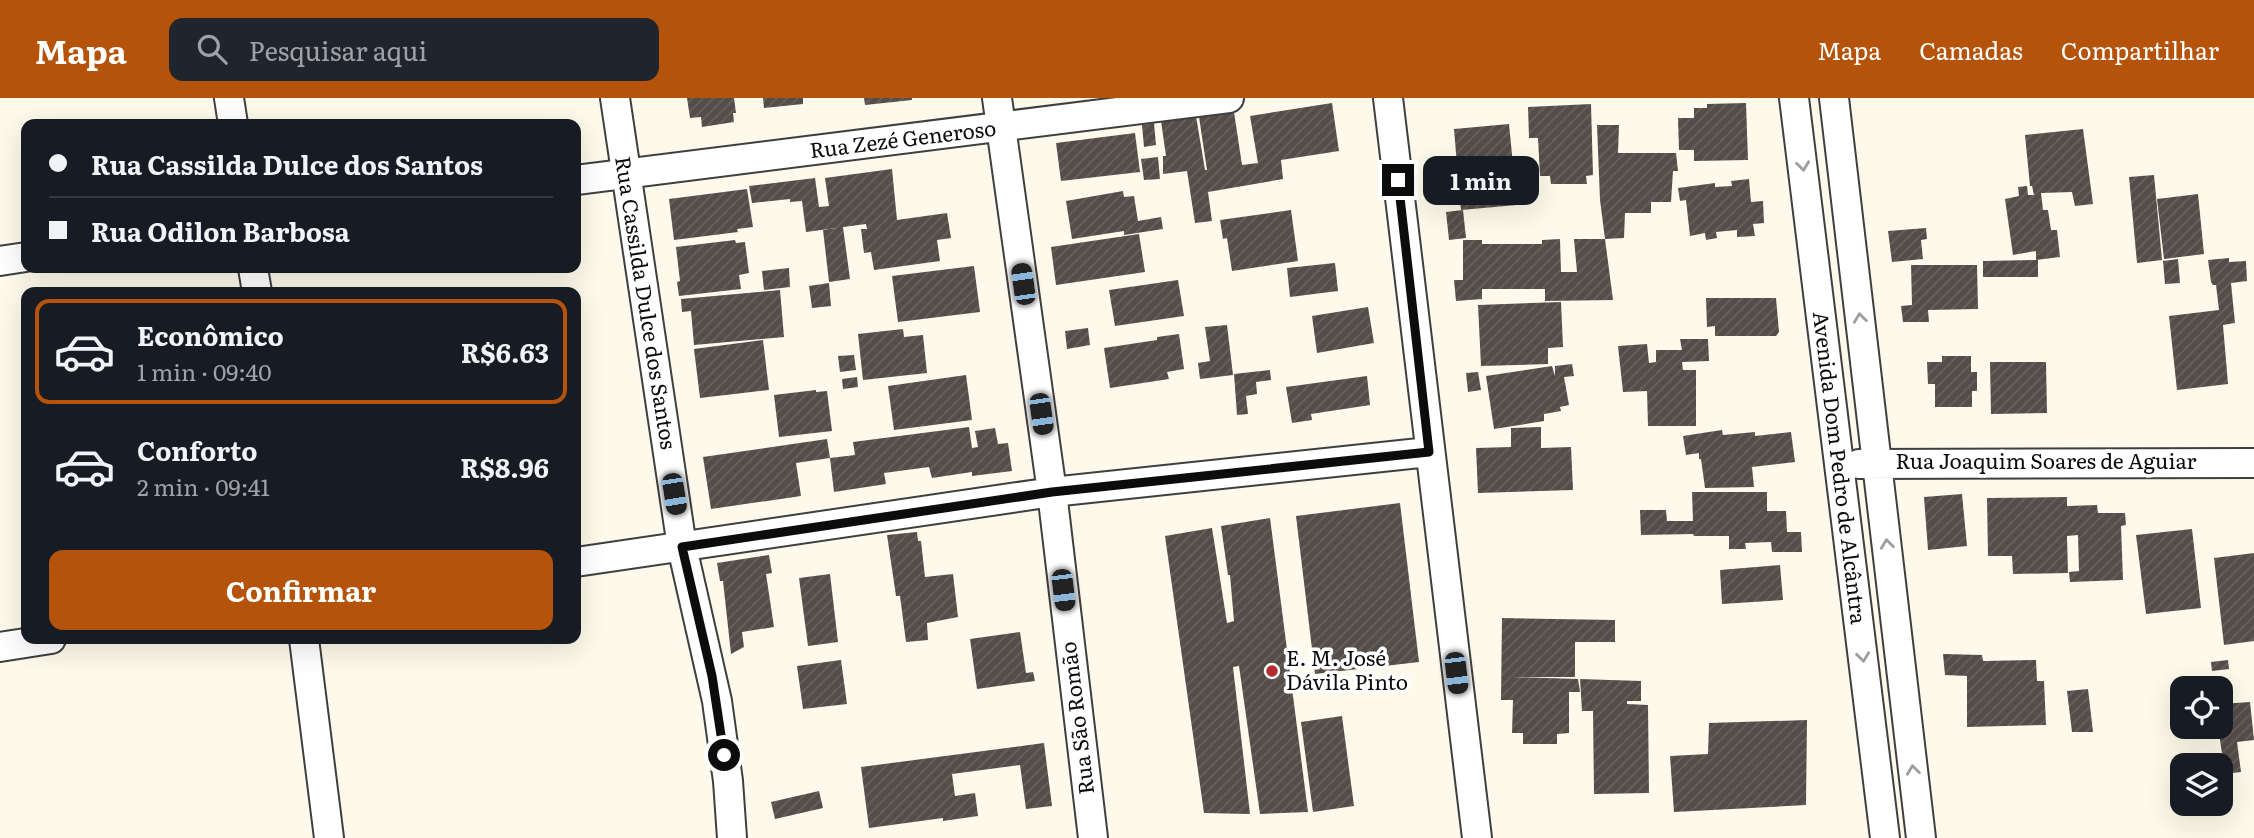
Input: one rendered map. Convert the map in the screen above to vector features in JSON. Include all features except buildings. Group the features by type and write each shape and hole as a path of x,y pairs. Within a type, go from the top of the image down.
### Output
{"street":[{"path":"229,98 232,119"},
{"name":"Rua Cassilda Dulce dos Santos","path":"615,98 682,547 717,701 728,781 732,838"},
{"name":"Rua São Romão","path":"997,98 1052,492 1093,838"},
{"name":"Rua Zezé Generoso","path":"581,179 1229,98"},
{"path":"1388,98 1477,838"},
{"name":"Avenida Dom Pedro de Alcântra","path":"1794,98 1885,838"},
{"name":"Avenida Dom Pedro de Alcântra","path":"1834,98 1921,838"},
{"path":"0,261 21,258"},
{"path":"581,561 1052,492 1429,452"},
{"name":"Rua Joaquim Soares de Aguiar","path":"1839,466 1878,462 2254,463"},
{"path":"0,647 21,644"},
{"path":"305,644 329,838"}],"place":[{"name":"E. M. José Dávila Pinto","path":"1272,671"}],"route":[{"path":"724,755 712,676 682,547 1052,492 1429,452 1398,180"}]}
